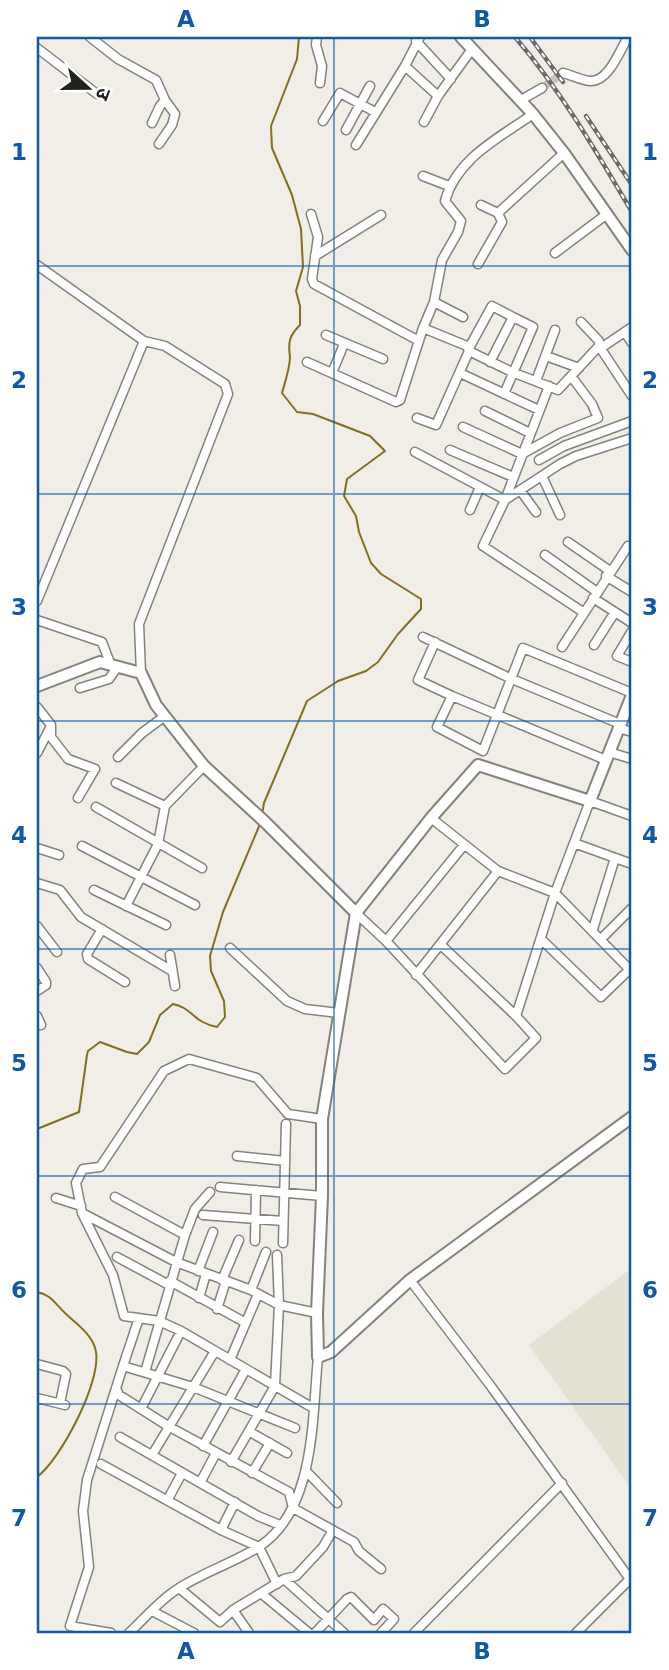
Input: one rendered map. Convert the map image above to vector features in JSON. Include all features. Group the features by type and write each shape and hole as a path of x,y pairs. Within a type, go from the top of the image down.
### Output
{"street":[{"path":"90,37 118,59 156,80 165,100 174,110 175,119 159,144"},
{"path":"317,37 316,45 322,66 320,83"},
{"path":"461,37 533,114 564,153 632,250"},
{"path":"563,73 593,81 600,79 628,37"},
{"path":"356,145 405,66 418,39 451,79"},
{"path":"37,48 97,94"},
{"path":"424,122 472,49"},
{"path":"405,66 439,96"},
{"path":"346,130 370,86"},
{"path":"521,100 542,88"},
{"path":"323,121 340,93 375,113"},
{"path":"152,123 165,100"},
{"path":"307,362 398,401 434,302 442,260 458,232 461,221 445,201 449,186 468,160 533,114"},
{"path":"499,213 564,153"},
{"path":"423,176 449,186"},
{"path":"478,264 502,222 499,213 481,205"},
{"path":"312,214 318,232 312,279 314,284 419,341"},
{"path":"555,253 607,214"},
{"path":"315,256 381,215"},
{"path":"37,265 144,341 165,346 225,384 228,394 139,624 141,673 156,705 204,766 387,941 505,1069 536,1038 441,945"},
{"path":"434,302 463,317"},
{"path":"417,418 436,425 492,306 533,327 503,394"},
{"path":"490,362 513,317"},
{"path":"581,322 599,341 600,347 632,396"},
{"path":"423,328 490,362 558,390 600,347 629,330 632,343"},
{"path":"536,381 555,330"},
{"path":"326,335 383,359"},
{"path":"37,601 144,341"},
{"path":"332,373 344,344"},
{"path":"546,356 579,368"},
{"path":"460,373 540,410"},
{"path":"522,454 560,433 599,417 571,376"},
{"path":"550,386 505,500 482,545 583,612"},
{"path":"485,411 530,433"},
{"path":"539,460 564,446 632,421"},
{"path":"463,427 522,454"},
{"path":"505,500 576,456 632,438"},
{"path":"450,450 513,477"},
{"path":"415,452 505,500"},
{"path":"541,476 559,515"},
{"path":"470,510 480,487"},
{"path":"520,490 536,512"},
{"path":"568,542 632,592"},
{"path":"562,647 628,546"},
{"path":"545,555 632,623"},
{"path":"622,556 632,562"},
{"path":"594,645 615,612"},
{"path":"37,620 105,645 114,664 109,679 80,688"},
{"path":"632,631 617,656 632,662"},
{"path":"423,637 632,732"},
{"path":"435,642 418,680 497,715 607,756 632,759"},
{"path":"452,696 437,727 482,751 523,648 632,694 555,893 516,1016"},
{"path":"37,686 100,662 141,673"},
{"path":"37,709 51,725 51,737 68,760 95,769 78,798"},
{"path":"118,757 142,733 165,716"},
{"path":"37,753 51,725"},
{"path":"289,1492 309,1474 318,1357 322,1118 356,913 431,818 478,765 632,816"},
{"path":"126,906 158,844 165,806 204,766"},
{"path":"116,783 165,806"},
{"path":"96,807 202,867"},
{"path":"431,818 498,872 555,893 631,969 601,997 541,939"},
{"path":"574,843 632,864"},
{"path":"387,941 464,845"},
{"path":"82,846 195,905"},
{"path":"37,848 59,855"},
{"path":"593,929 615,858"},
{"path":"416,975 498,872"},
{"path":"37,883 60,890 82,917 172,971"},
{"path":"94,890 166,925"},
{"path":"601,939 632,908"},
{"path":"37,926 57,952"},
{"path":"102,929 87,954 88,959 125,982"},
{"path":"230,948 287,1002 305,1009 339,1013"},
{"path":"170,955 175,986"},
{"path":"37,968 46,982 46,985 37,991"},
{"path":"313,1408 181,1331 159,1321 124,1316 114,1275 82,1210 76,1183 83,1169 100,1167 164,1072 189,1059 257,1078 288,1114 322,1118"},
{"path":"318,1357 331,1352 410,1280 632,1117"},
{"path":"283,1243 286,1124"},
{"path":"237,1156 285,1161"},
{"path":"220,1187 322,1196"},
{"path":"255,1241 256,1190"},
{"path":"145,1373 185,1235 195,1209 211,1192"},
{"path":"115,1197 185,1235"},
{"path":"56,1198 176,1262 254,1292 279,1305 317,1313"},
{"path":"203,1215 284,1221"},
{"path":"198,1298 213,1231"},
{"path":"217,1309 224,1280 239,1240"},
{"path":"230,1360 246,1323 266,1252"},
{"path":"231,1462 275,1386 279,1305 277,1255"},
{"path":"117,1257 246,1323"},
{"path":"410,1280 631,1580 576,1633"},
{"path":"111,1633 68,1629 89,1567 83,1511 87,1480 139,1318"},
{"path":"142,1405 181,1331"},
{"path":"153,1343 170,1352"},
{"path":"152,1455 215,1351"},
{"path":"37,1364 66,1374 63,1404 37,1398"},
{"path":"123,1366 193,1387 295,1428"},
{"path":"203,1446 246,1369"},
{"path":"116,1388 119,1395 168,1426 289,1492 293,1508 354,1542 359,1551 381,1569"},
{"path":"250,1432 287,1453"},
{"path":"120,1437 258,1516 280,1525"},
{"path":"252,1473 270,1443"},
{"path":"200,1483 216,1453"},
{"path":"101,1464 168,1499 221,1531 259,1547 280,1582 344,1633"},
{"path":"168,1499 182,1473"},
{"path":"309,1474 337,1503"},
{"path":"129,1633 179,1588 259,1547 293,1508 302,1483"},
{"path":"414,1633 562,1483"},
{"path":"221,1531 236,1502"},
{"path":"179,1588 220,1622 233,1610 280,1582 296,1576 323,1547 333,1530"},
{"path":"262,1594 309,1633"},
{"path":"315,1633 351,1597 374,1620 383,1609 394,1619 381,1633"},
{"path":"233,1610 249,1633"},
{"path":"152,1611 194,1633"}],"shaded area":[{"path":"632,1268 632,1490 529,1345"}],"waterway":[{"path":"262,815 264,803 307,701 338,681 366,671 378,662 398,634 421,609 421,599 381,574 371,563 356,516 344,496 347,479 385,451 370,436 313,414 297,412 282,393 289,366 290,340 300,325 300,306 296,291 303,267 301,229 292,195 272,148 271,126 297,59 299,37"},
{"path":"37,1129 79,1112 88,1051 100,1042 137,1054 149,1042 160,1015 173,1004 209,1025 217,1027 225,1017 224,1001 211,971 210,956 223,912 260,824"},
{"path":"37,1292 50,1298 84,1331 95,1346 96,1352 96,1365 86,1400 68,1437 47,1468 37,1477"}],"tunnel":[{"path":"542,88 563,73"}],"railway":[{"path":"515,37 563,100 632,212"},
{"path":"530,37 563,82"},
{"path":"586,116 632,185"}]}
